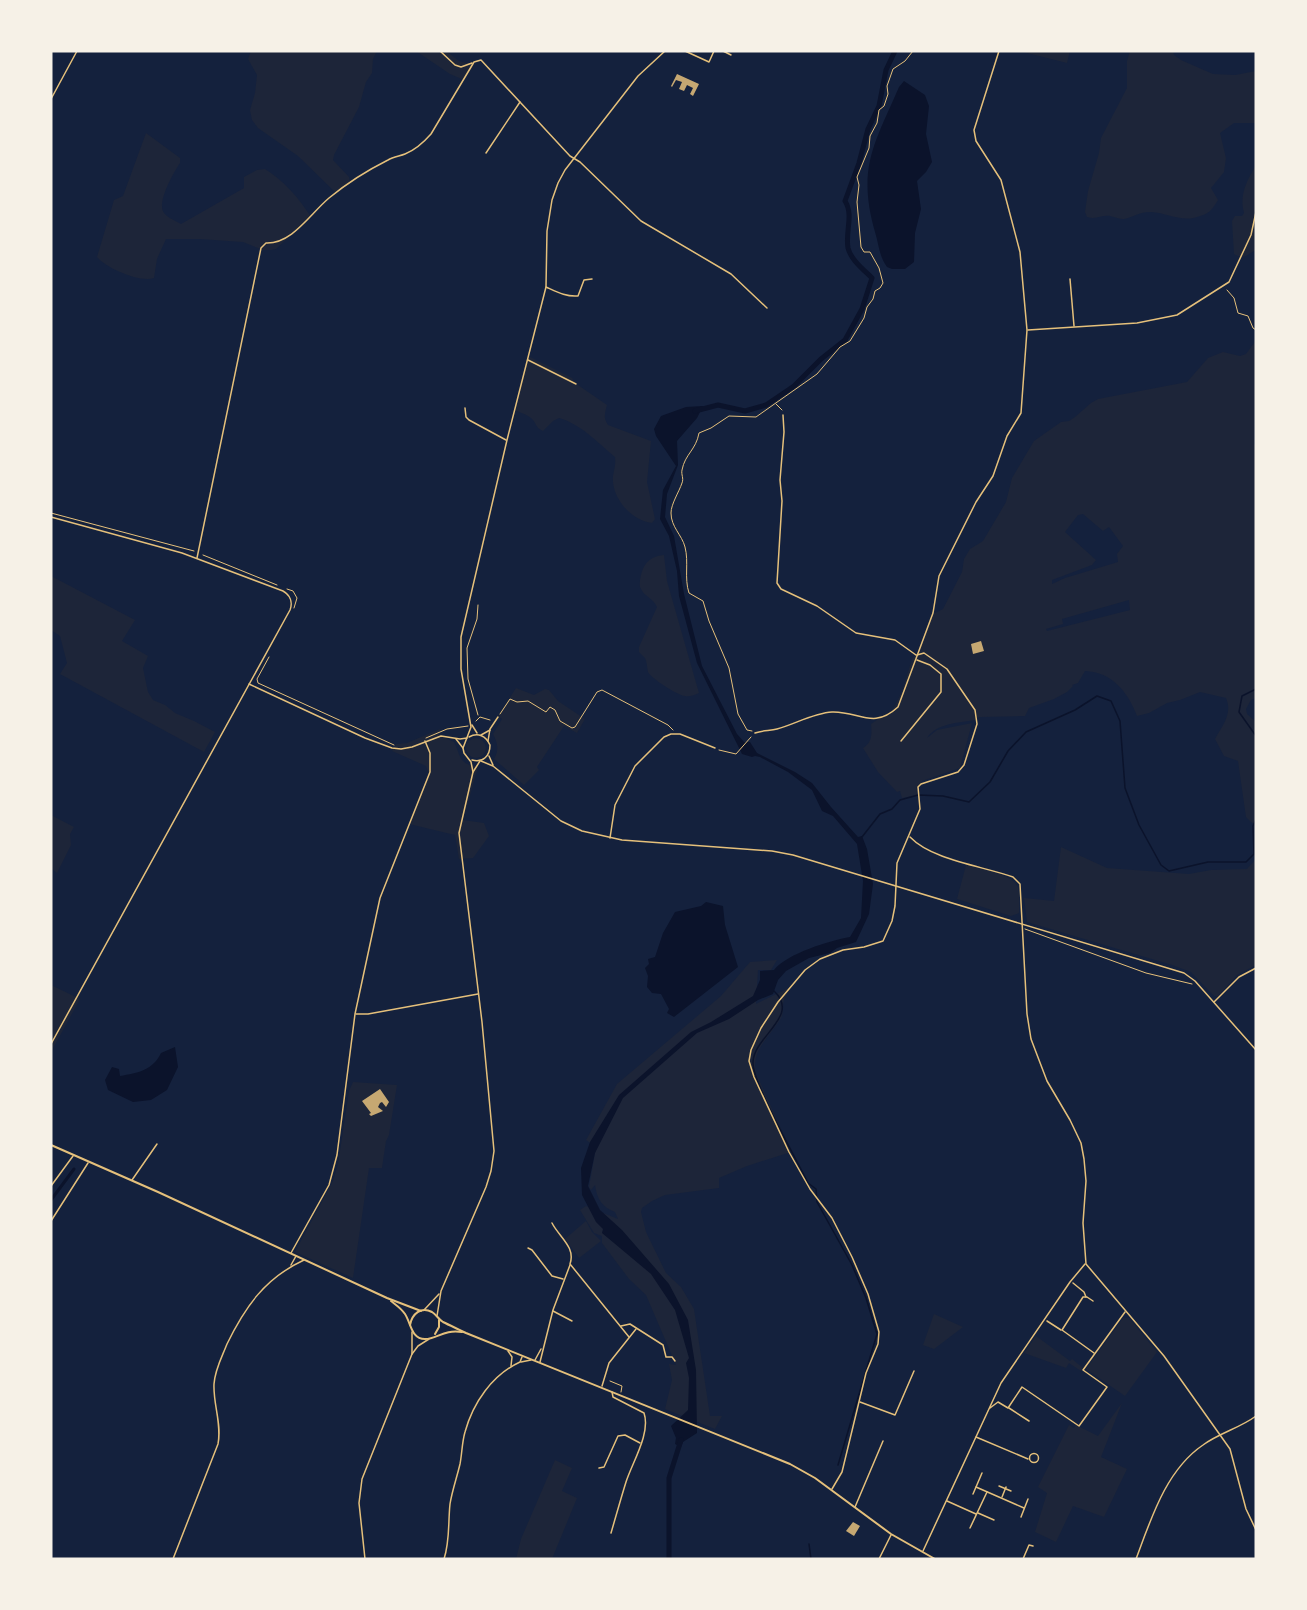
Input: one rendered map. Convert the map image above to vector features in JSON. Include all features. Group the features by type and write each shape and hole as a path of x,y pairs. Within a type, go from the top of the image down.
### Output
{"main road":[{"path":"51,1145 387,1298 431,1312 465,1332 790,1464 831,1490 891,1534 935,1559"},
{"path":"387,1298 403,1311 412,1331 422,1339 449,1331 465,1332"},
{"path":"410,1325 414,1314 422,1310"},
{"path":"432,1337 438,1330 438,1318"}],"street":[{"path":"51,99 77,51"},
{"path":"440,51 455,65 461,67 481,60 573,159 580,162 641,221 731,274 767,308"},
{"path":"463,748 468,738 470,721 461,669 461,637 507,440 546,288 547,231 552,200 561,177 573,159 638,76 665,51"},
{"path":"685,51 709,63 714,51"},
{"path":"723,51 731,55"},
{"path":"755,732 789,726 832,712 867,720 877,719 898,707 933,613 939,576 976,502 993,476 1007,436 1021,413 1027,330 1020,252 1001,180 976,141 974,130 999,51"},
{"path":"196,558 261,248 266,243 278,243 297,229 329,198 389,158 407,154 424,142 474,62"},
{"path":"486,153 520,102"},
{"path":"1027,330 1137,323 1177,315 1229,282 1251,235 1256,212"},
{"path":"546,288 568,297 578,296 584,280 592,279"},
{"path":"1070,279 1074,327"},
{"path":"527,360 576,384"},
{"path":"465,408 466,417 469,420 507,440"},
{"path":"783,415 780,480 782,501 777,584 781,589 817,606 856,633 895,640 917,655"},
{"path":"51,517 196,558 283,591 291,599 290,610 51,1044"},
{"path":"831,1490 842,1472 869,1365 878,1344 879,1332 860,1273 832,1218 789,1152 750,1067 751,1050 761,1028 780,999 805,970 820,960 843,950 883,941 895,906 897,862 920,809 918,787 958,772 964,765 977,724 975,710 947,669 924,653 917,655"},
{"path":"901,741 941,692 941,674 930,665 916,660"},
{"path":"248,684 365,738 392,748 412,747 425,740 441,736 468,738 480,735 490,729 498,717"},
{"path":"470,721 480,735 488,741"},
{"path":"490,729 488,754 493,766"},
{"path":"609,838 615,805 635,766 664,737 680,734 715,748"},
{"path":"455,738 470,759 493,766 561,821 582,831 609,838 772,851 840,868 1184,974 1195,981 1256,1050"},
{"path":"291,1254 332,1177 343,1120 355,1014 380,898 430,772 430,753 425,740"},
{"path":"472,772 488,754"},
{"path":"438,1318 441,1291 492,1171 494,1136 459,832 472,772 470,759"},
{"path":"910,836 922,847 939,854 1017,880 1021,890 1031,1039 1047,1082 1081,1143 1084,1159 1083,1223 1086,1264 1164,1356 1220,1435 1232,1454 1246,1509 1256,1530"},
{"path":"1214,1002 1239,977 1256,968"},
{"path":"355,1014 368,1014 479,994"},
{"path":"132,1180 157,1144"},
{"path":"51,1186 73,1156"},
{"path":"51,1221 88,1163"},
{"path":"540,1362 553,1310 573,1256 552,1223"},
{"path":"528,1248 552,1276 564,1279"},
{"path":"289,1268 296,1256"},
{"path":"172,1559 219,1444 214,1383 221,1358 247,1306 289,1268 304,1260"},
{"path":"570,1264 629,1337"},
{"path":"922,1553 988,1409 1020,1354 1077,1271 1086,1264"},
{"path":"1073,1284 1093,1301"},
{"path":"422,1310 441,1291"},
{"path":"1063,1331 1064,1325 1086,1297"},
{"path":"553,1310 572,1321"},
{"path":"1008,1408 1022,1387 1079,1426 1107,1387 1083,1370 1125,1311"},
{"path":"1047,1321 1095,1354"},
{"path":"620,1326 630,1324 637,1328 663,1346 666,1357 672,1357 675,1361"},
{"path":"602,1387 609,1363 637,1328"},
{"path":"412,1331 412,1354"},
{"path":"365,1559 359,1515 362,1479 412,1354 418,1346 432,1337"},
{"path":"444,1559 448,1543 451,1501 460,1466 465,1430 483,1393 498,1376 520,1362 535,1361 543,1346"},
{"path":"505,1349 512,1356 511,1367"},
{"path":"520,1362 521,1355"},
{"path":"859,1402 895,1415 914,1371"},
{"path":"611,1533 646,1421 645,1414 612,1396 612,1391"},
{"path":"619,1394 620,1401"},
{"path":"988,1409 998,1402 1029,1421"},
{"path":"1136,1559 1158,1504 1173,1476 1193,1453 1220,1435 1256,1416"},
{"path":"599,1468 604,1467 618,1436 625,1435 641,1443"},
{"path":"976,1436 1028,1459"},
{"path":"855,1508 882,1441"},
{"path":"973,1494 982,1473"},
{"path":"999,1486 1011,1491"},
{"path":"976,1487 1024,1508"},
{"path":"1001,1498 1006,1488"},
{"path":"970,1528 987,1492"},
{"path":"1021,1517 1028,1498"},
{"path":"946,1501 993,1520"},
{"path":"879,1559 891,1534"},
{"path":"1023,1559 1029,1545 1033,1545"}],"lane":[{"path":"610,1381 622,1386 619,1394"}],"path":[{"path":"715,748 736,754 755,732 747,730 741,721 728,666 703,601 689,593 684,543 671,517 671,510 683,480 685,459 693,451 699,433 729,416 756,417 817,374 840,347 850,341 864,318 875,291 883,283 879,268 870,252 864,252 861,247 856,202 859,185 857,177 869,148 870,136 877,123 879,110 884,105 888,94 887,86 893,69 905,61 913,51"},
{"path":"1227,290 1234,298 1238,313 1248,316 1256,330"},
{"path":"775,403 782,410 783,415"},
{"path":"51,513 198,552 293,591 297,604 292,613"},
{"path":"478,605 477,619 467,648 468,679 476,711 480,717 495,722"},
{"path":"272,651 257,679 258,683 399,747"},
{"path":"498,717 510,699 517,702 528,701 546,712 550,707 555,710 560,721 572,728 575,727 597,692 602,690 668,725 673,730"},
{"path":"474,724 480,717"},
{"path":"425,740 447,729 469,725"},
{"path":"1023,929 1146,973 1192,984"}],"shaded area":[{"path":"251,51 377,51 373,59 372,73 366,82 359,107 334,155 333,160 349,177 350,183 336,193 298,156 258,128 252,120 250,110 257,75 248,59"},
{"path":"416,51 446,51 459,61 474,65 464,80 450,74"},
{"path":"1019,51 1070,51 1067,63"},
{"path":"1130,51 1173,51 1174,55 1181,60 1213,74 1235,75 1256,71 1256,123 1234,123 1220,133 1226,158 1224,172 1211,188 1218,200 1207,213 1191,218 1151,212 1124,219 1110,216 1087,217 1085,212 1088,191 1101,138 1127,88 1127,61"},
{"path":"904,81 925,95 929,106 926,134 932,162 917,181 921,209 915,233 914,262 905,269 892,269 887,267 882,259 870,210 868,173 882,125"},
{"path":"146,133 180,158 180,163 164,195 162,208 166,215 181,224 244,188 244,177 257,170 265,169 290,190 311,217 276,249 263,250 243,242 166,239 157,259 154,278 140,278 115,270 97,257 114,200 123,196"},
{"path":"1256,165 1256,250 1241,257 1234,254 1232,221 1235,216 1242,216 1244,213 1243,194"},
{"path":"1256,336 1254,444 1256,446 1256,698 1251,700 1246,709 1247,714 1256,722 1256,825 1246,817 1238,761 1224,756 1215,739 1227,715 1226,698 1200,692 1137,716 1129,699 1118,685 1103,675 1085,671 1078,683 1072,685 1067,692 1029,708 1025,716 980,717 936,729 927,738 937,730 972,723 960,768 922,781 922,786 916,787 917,795 902,798 900,791 897,792 878,772 863,748 871,738 871,724 893,709 902,692 912,659 919,650 931,615 943,609 962,572 964,559 970,549 983,541 1006,502 1012,478 1034,441 1061,422 1069,421 1098,399 1187,382 1208,358 1223,352 1240,356 1246,354","holes":["1083,514 1103,531 1109,527 1123,546 1117,554 1118,562 1052,584 1052,580 1092,565 1096,560 1065,532 1078,515","1129,600 1130,610 1047,631 1046,629 1063,624 1062,619"]},
{"path":"528,356 572,378 575,383 607,405 605,418 608,425 651,441 647,482 655,519 652,523 629,512 619,499 613,484 615,457 589,434 559,418 543,431 529,417 515,410"},
{"path":"703,406 697,418 677,441 678,465 667,494 665,517 674,536 684,594 702,666 737,734 744,742 750,742 757,753 812,783 858,837 862,836 867,849 873,884 869,914 856,942 837,948 830,953 809,958 786,971 778,980 773,994 758,1000 729,1019 697,1033 623,1098 595,1153 588,1186 600,1210 622,1230 669,1284 688,1320 696,1370 697,1433 683,1442 681,1447 675,1444 676,1438 671,1426 688,1410 689,1378 686,1363 689,1358 675,1310 651,1274 602,1233 603,1229 596,1222 582,1195 581,1168 590,1142 619,1095 691,1032 753,996 760,980 760,971 774,970 799,953 850,937 861,918 863,881 857,844 833,816 822,811 812,790 788,772 760,757 742,754 697,663 679,596 677,571 669,536 660,519 663,490 676,466 656,436 654,429 661,416 686,407"},
{"path":"664,555 667,581 699,693 690,696 676,693 654,679 648,672 645,658 639,652 639,647 657,607 641,589 641,575 650,559"},
{"path":"51,576 135,620 122,641 148,656 143,668 148,692 153,700 215,732 204,752 60,674 67,663 60,636 51,630"},
{"path":"516,688 534,695 545,689 549,690 558,701 585,719 577,733 564,726 537,767 539,770 524,785 494,759 497,747 493,734 502,719 498,716"},
{"path":"440,729 439,735 454,742 463,761 478,767 463,820 484,823 489,836 473,858 459,859 455,835 409,824 429,774 426,766 392,751 396,744 407,743"},
{"path":"476,738 483,741 486,748 483,755 476,758 469,755 466,748 469,741"},
{"path":"51,815 74,827 70,834 71,845 57,873 51,868"},
{"path":"1061,847 1107,868 1189,874 1211,870 1247,869 1256,859 1256,965 1237,975 1218,996 1214,996 1191,972 1027,922 1024,898 1054,901"},
{"path":"966,865 1004,876 1015,883 1019,891 1019,913 1011,916 957,899"},
{"path":"706,902 723,906 725,925 738,967 674,1017 667,1013 669,1009 661,994 652,993 647,987 648,976 645,968 649,964 648,959 655,957 663,933 675,912 701,906"},
{"path":"777,960 771,970 758,970 756,1004 791,987 784,1000 782,1016 762,1044 755,1065 756,1073 791,1152 719,1178 719,1188 665,1195 642,1208 641,1212 646,1232 666,1273 681,1287 694,1309 710,1416 722,1416 715,1429 665,1409 672,1380 669,1364 676,1365 646,1295 629,1279 602,1243 602,1236 594,1233 580,1210 586,1206 618,1219 615,1212 601,1202 595,1185 591,1190 589,1187 596,1147 586,1140 617,1084 721,996 750,962"},
{"path":"51,985 80,999 51,1052"},
{"path":"175,1047 178,1067 167,1090 151,1100 133,1102 108,1090 105,1080 112,1067 119,1069 120,1076 139,1072 154,1063 161,1053"},
{"path":"353,1082 397,1085 382,1168 369,1168 353,1278 295,1252 333,1181 338,1164 349,1091"},
{"path":"586,1221 601,1241 579,1258 565,1239"},
{"path":"934,1314 963,1327 934,1349 923,1345"},
{"path":"1123,1318 1129,1318 1157,1352 1125,1396 1086,1369"},
{"path":"1036,1336 1070,1361 1072,1359 1083,1368 1081,1371 1069,1363 1066,1368 1024,1353"},
{"path":"1122,1403 1101,1457 1127,1469 1104,1517 1073,1506 1056,1542 1035,1532 1047,1493 1038,1487 1069,1425 1074,1428 1076,1425 1098,1436"},
{"path":"555,1460 572,1468 562,1491 577,1498 552,1559 516,1559 521,1539"}],"building":[{"path":"677,74 699,84 693,96 690,94 693,88 687,85 684,91 679,89 682,82 676,80 671,86"},
{"path":"981,641 984,651 973,654 971,644"},
{"path":"380,1089 389,1102 386,1107 382,1102 380,1103 378,1107 383,1111 371,1116 362,1101"},
{"path":"853,1522 860,1526 854,1536 846,1531"}],"waterway":[{"path":"695,411 718,405 745,411 766,405 794,386 821,359 845,340 862,309 872,278 855,261 848,248 849,212 845,201 868,129 879,106 886,70 895,51"},
{"path":"1256,689 1242,696 1239,712 1256,736"},
{"path":"862,837 880,814 892,809 900,800 918,795 943,796 969,802 990,782 1008,751 1026,732 1075,710 1097,696 1111,701 1120,721 1125,788 1139,825 1161,865 1169,871 1208,862 1246,862 1254,854 1253,826 1256,819"},
{"path":"774,991 781,1000 782,1009 779,1018 755,1053 753,1062 755,1072 776,1121 808,1183 816,1189 817,1202 852,1265 866,1298 877,1334 838,1465"},
{"path":"51,1200 74,1169"},
{"path":"669,1559 669,1478 681,1440"},
{"path":"809,1544 811,1559"}]}
